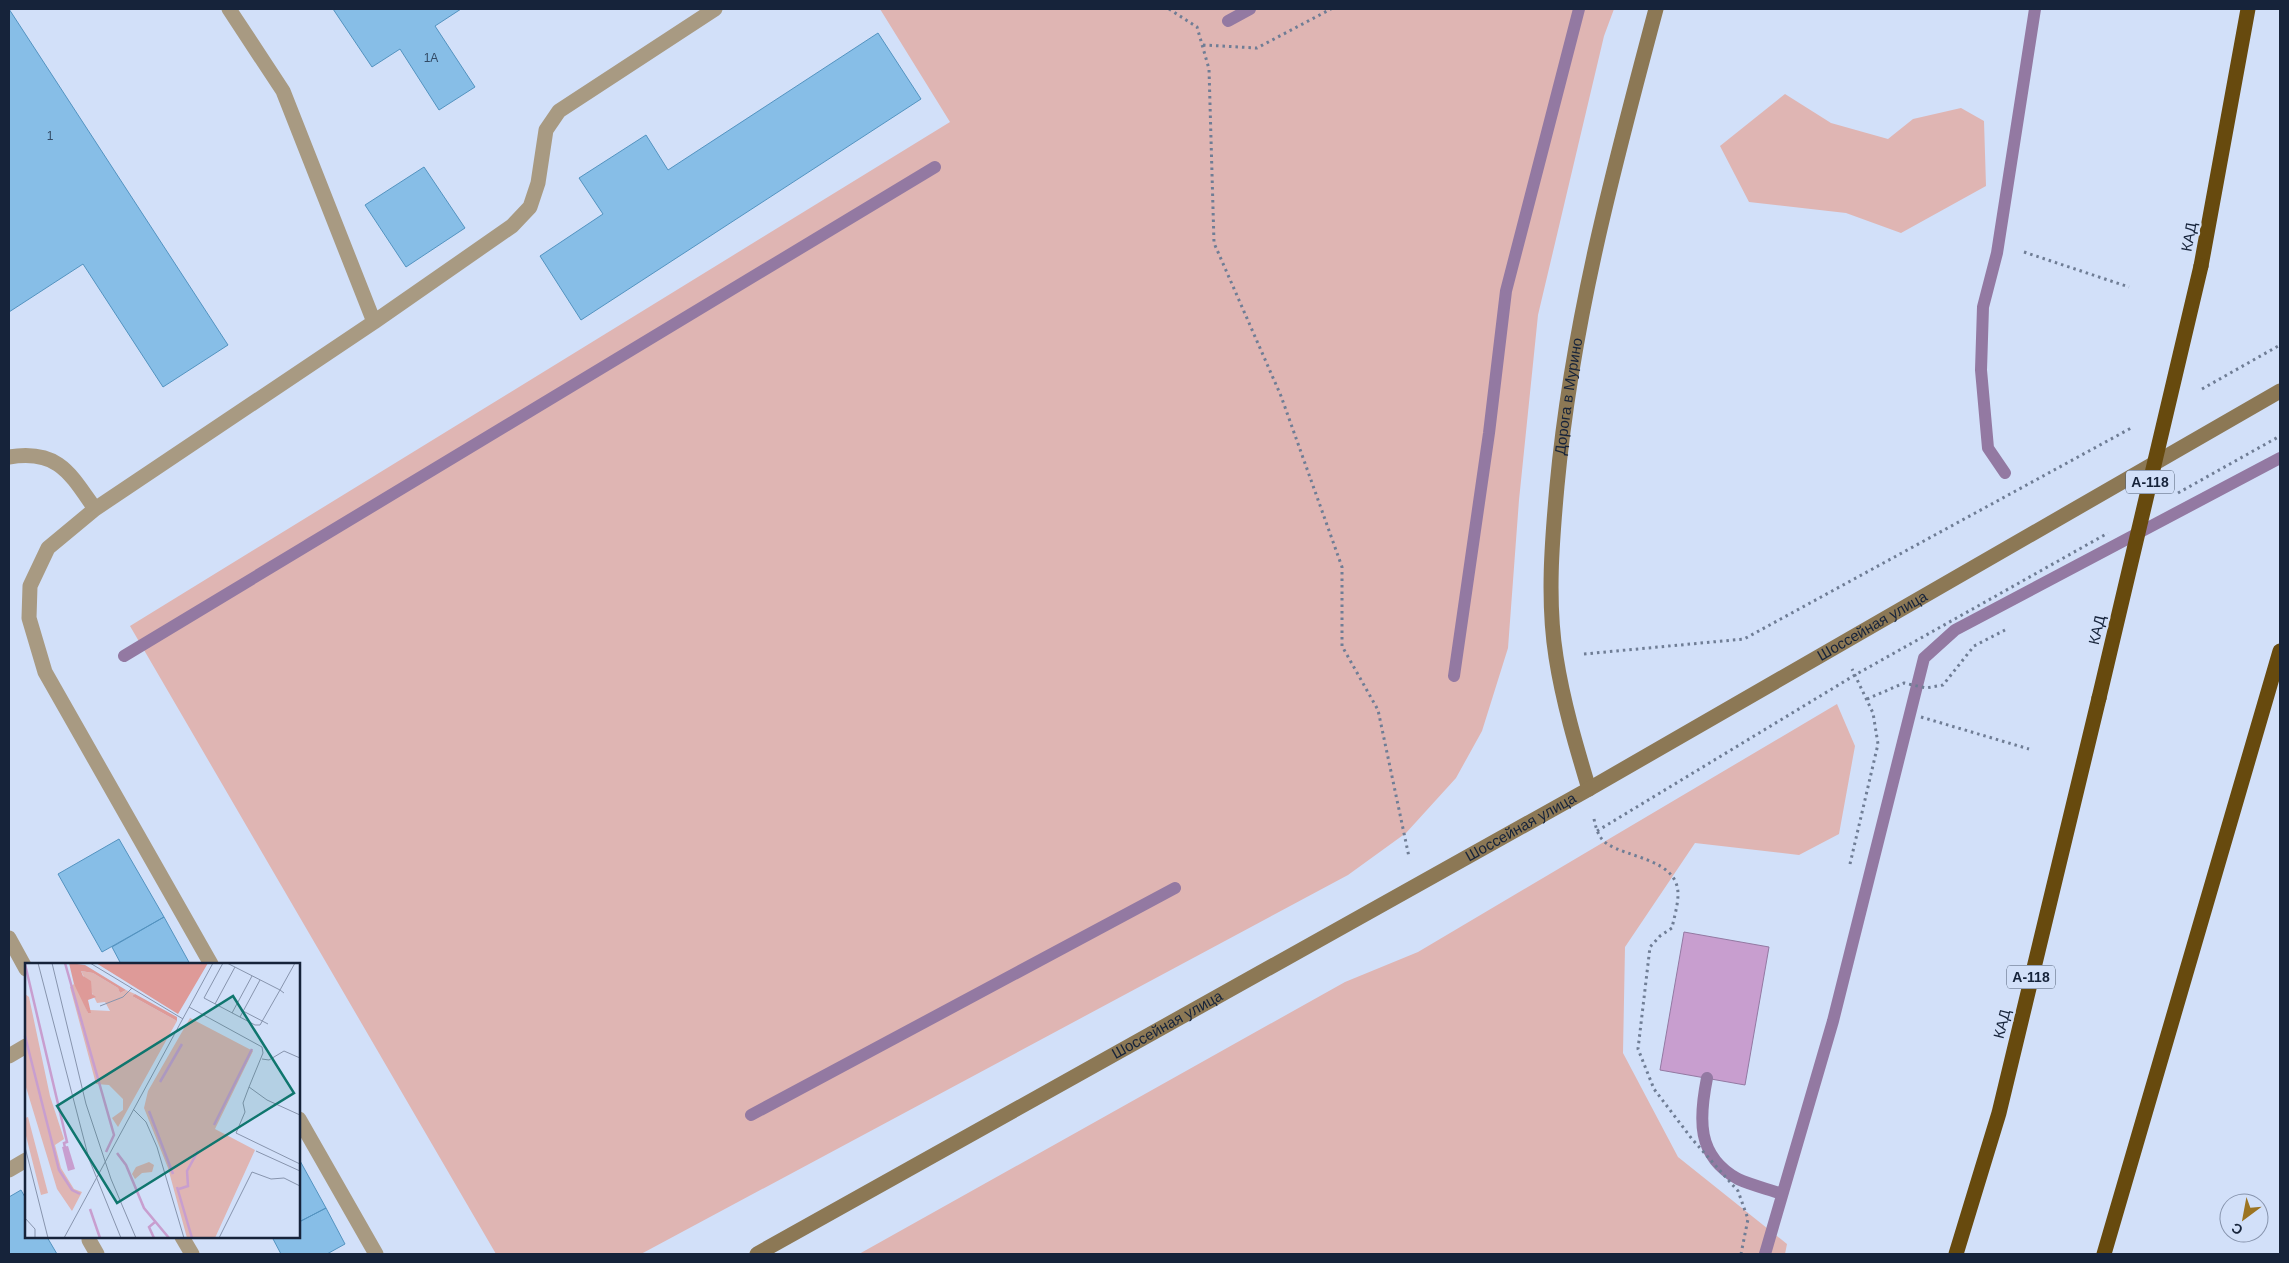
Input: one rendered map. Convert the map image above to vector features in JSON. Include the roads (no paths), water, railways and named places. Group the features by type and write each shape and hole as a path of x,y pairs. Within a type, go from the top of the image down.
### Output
{"highway":[{"name":"КАД","path":"1956,1254 1999,1114 2201,266 2248,9"},
{"path":"2104,1254 2280,651"}],"main road":[{"name":"Дорога в Мурино","path":"1589,789 1574,736 1556,656 1552,591 1554,520 1563,418 1584,296 1603,212 1656,9"},
{"name":"Шоссейная улица","path":"757,1254 1589,789 2280,391"}],"lane":[{"path":"229,9 283,91 374,322"},
{"path":"210,963 45,672 29,618 30,586 48,548 95,509 374,322 512,226 530,207 538,183 546,130 559,111 715,9"},
{"path":"9,457 38,454 69,471 95,509"},
{"path":"9,938 25,966"},
{"path":"9,1056 25,1047"},
{"path":"300,1121 376,1254"},
{"path":"9,1170 25,1161"},
{"path":"183,1238 192,1254"},
{"path":"89,1240 96,1254"}],"waterway":[{"path":"1228,21 1250,9"},
{"path":"1454,676 1489,433 1506,291 1579,9"},
{"path":"2005,473 1988,448 1981,370 1983,307 1997,253 2035,9"},
{"path":"124,656 935,167"},
{"path":"1765,1254 1833,1021 1924,658 1955,630 2280,458"},
{"path":"751,1115 1175,888"},
{"path":"1707,1078 1702,1121 1704,1135 1714,1159 1724,1170 1738,1179 1782,1194"}]}
